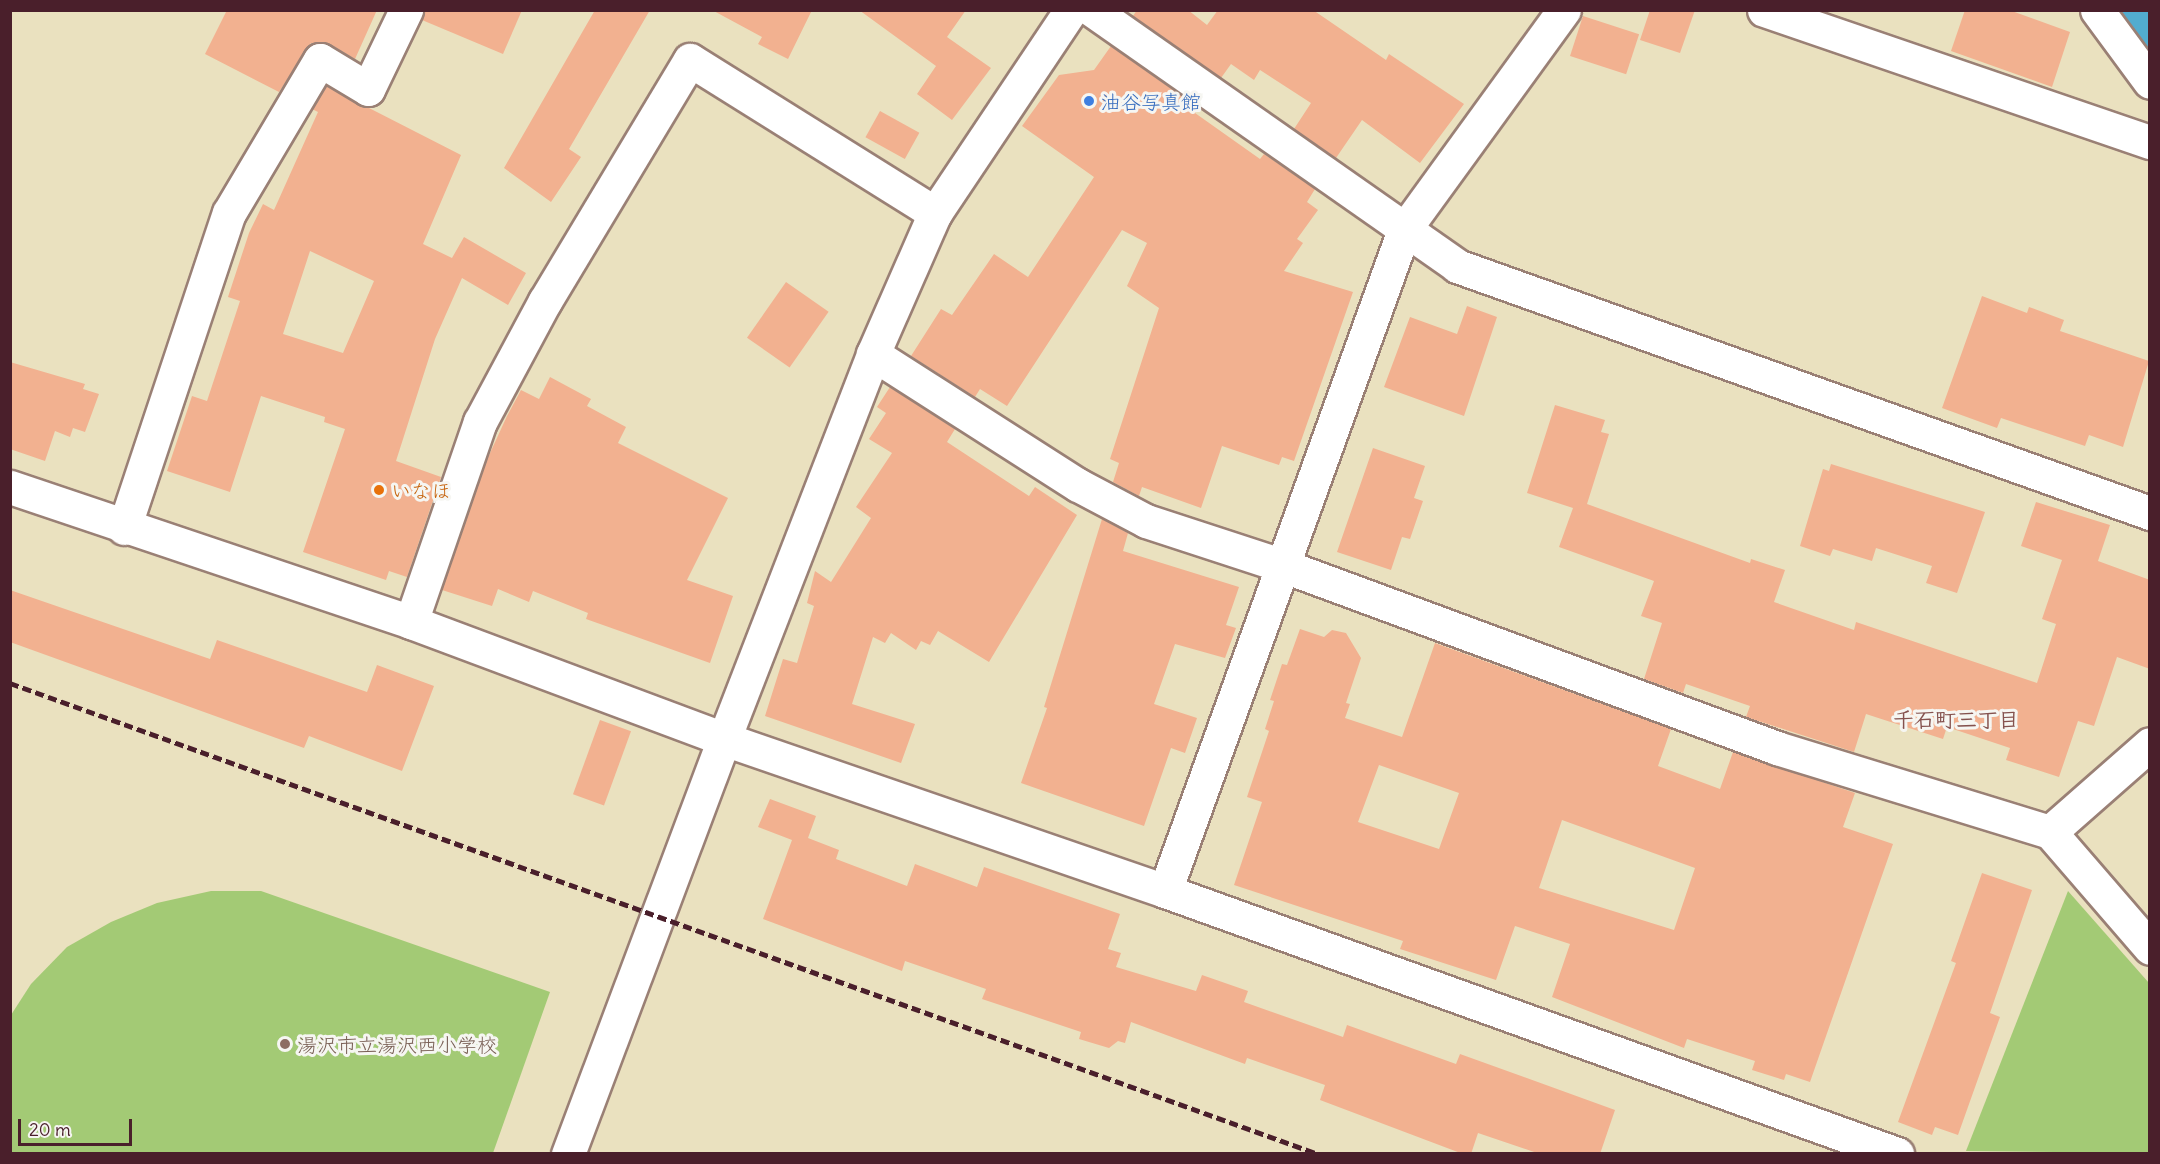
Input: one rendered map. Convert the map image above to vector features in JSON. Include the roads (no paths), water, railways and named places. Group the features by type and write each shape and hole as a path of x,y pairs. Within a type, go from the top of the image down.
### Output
{"street":[{"path":"124,528 229,213 320,60 368,88 406,10"},
{"path":"568,1154 724,739 873,354 935,213 1071,10"},
{"path":"1092,10 1457,266 2150,513"},
{"path":"1165,891 1404,230 1564,10"},
{"path":"1764,10 2150,142"},
{"path":"2097,10 2150,82"},
{"path":"411,622 480,422 545,301 690,60 935,213"},
{"path":"873,354 1078,485 1146,521 1284,566 1777,748 2050,832 2150,948"},
{"path":"10,487 124,528 411,622 724,739 1165,891 1897,1154"},
{"path":"2050,832 2150,744"}],"waterway":[{"path":"2135,10 2150,31"}],"railway":[{"path":"10,683 1318,1154"}],"place":[{"name":"油谷写真館","path":"1089,101"},
{"name":"いなほ","path":"379,490"},
{"name":"湯沢市立湯沢西小学校","path":"285,1044"}],"district":[{"name":"千石町三丁目","path":"1956,720"}]}
